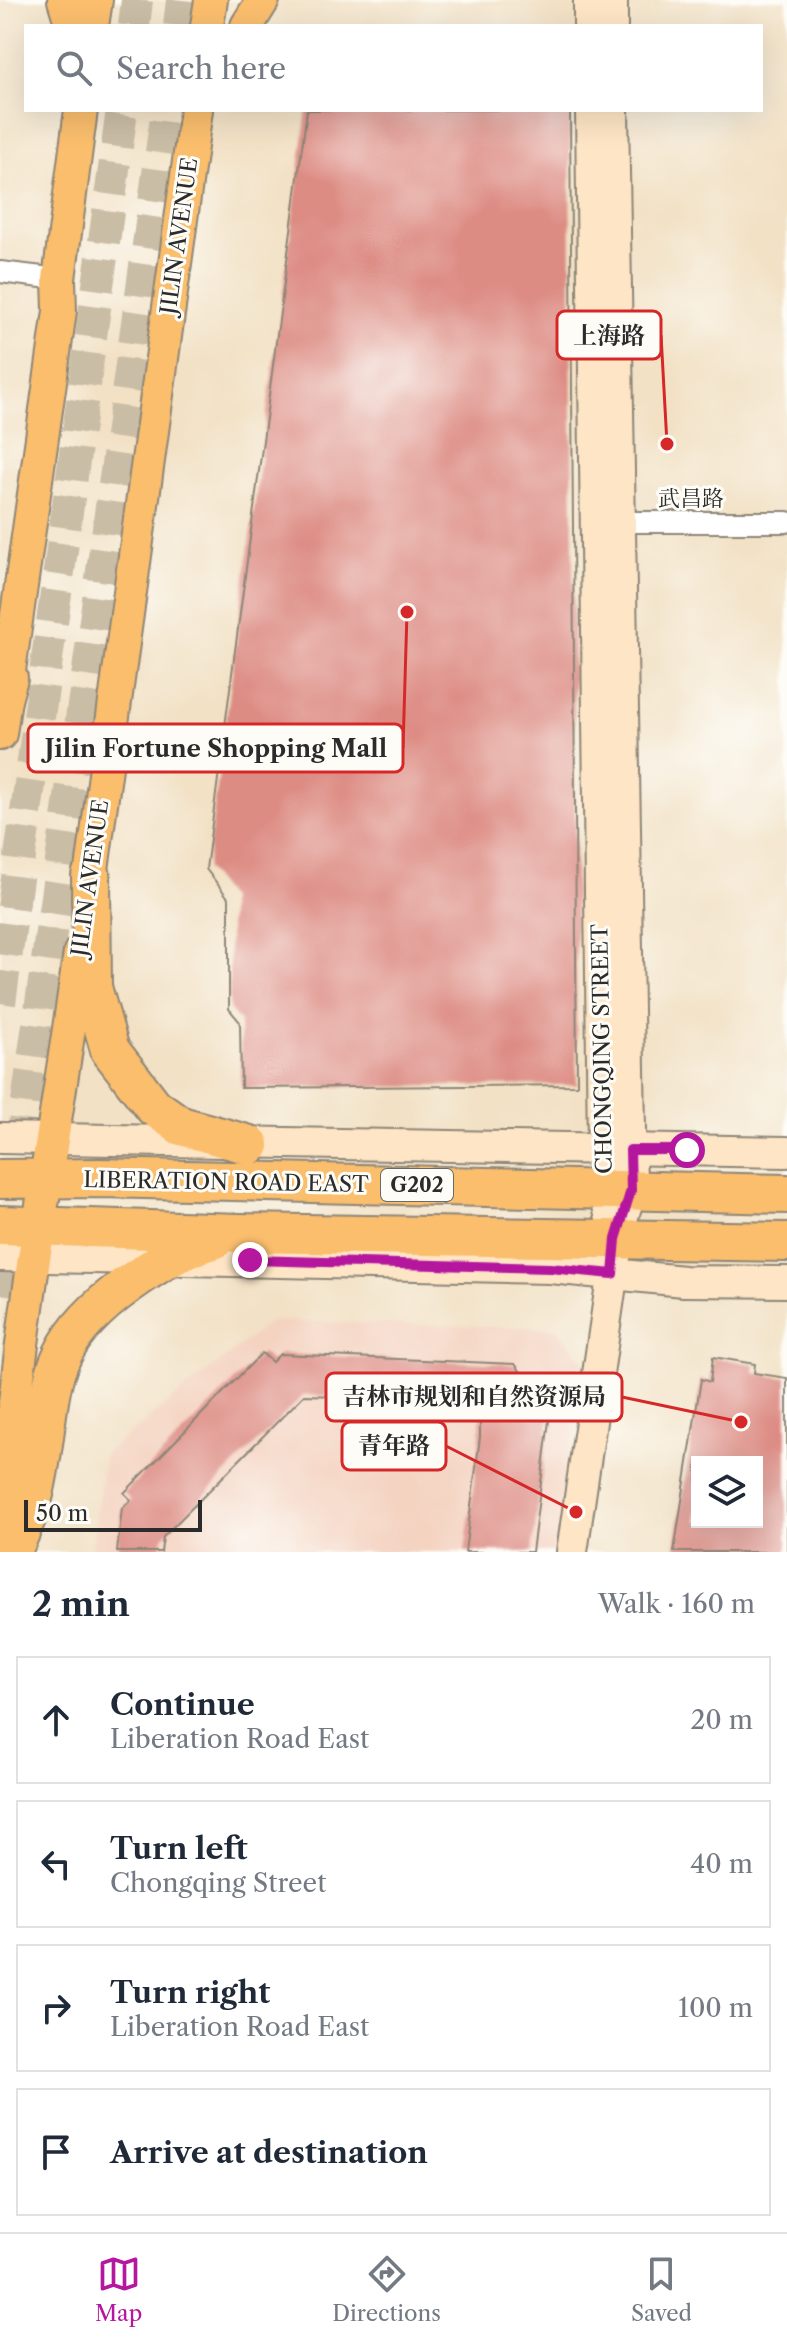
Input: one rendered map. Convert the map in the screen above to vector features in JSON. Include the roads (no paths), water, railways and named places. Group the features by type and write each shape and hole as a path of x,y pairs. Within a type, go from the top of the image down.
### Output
{"highway":[{"path":"91,876 92,987 110,1050 154,1107 181,1126 250,1145"},
{"name":"LIBERATION ROAD EAST","path":"0,1179 100,1178 787,1194"},
{"path":"0,1225 38,1241 240,1233 615,1257 787,1242"},
{"path":"12,1552 34,1496 44,1421 59,1355 78,1326 100,1305 164,1258 240,1233"}],"main road":[{"path":"64,0 71,24"},
{"path":"92,24 96,0"},
{"path":"207,24 211,0"},
{"path":"248,24 263,0"},
{"path":"0,734 60,311 59,279 81,112"},
{"name":"JILIN AVENUE","path":"2,1552 5,1491 38,1241 196,112"},
{"path":"189,158 209,112"}],"street":[{"path":"589,0 589,24"},
{"path":"612,0 612,24"},
{"name":"CHONGQING STREET","path":"591,112 607,522 618,1189 615,1257"},
{"name":"CHONGQING STREET","path":"607,522 613,112"},
{"path":"0,272 59,279"},
{"name":"武昌路","path":"607,522 787,522"},
{"name":"LIBERATION ROAD EAST","path":"0,1138 250,1145 787,1152"},
{"path":"0,1256 38,1241 164,1258 550,1268 615,1257 684,1281 787,1282"},
{"path":"572,1552 615,1257"}],"tunnel":[{"path":"134,24 137,0"},
{"path":"179,24 182,0"},
{"path":"0,1003 122,112"},
{"path":"0,1294 167,112"}],"place":[{"name":"上海路","path":"667,444"},
{"name":"Jilin Fortune Shopping Mall","path":"407,612"},
{"name":"吉林市规划和自然资源局","path":"741,1422"},
{"name":"青年路","path":"576,1512"}]}
